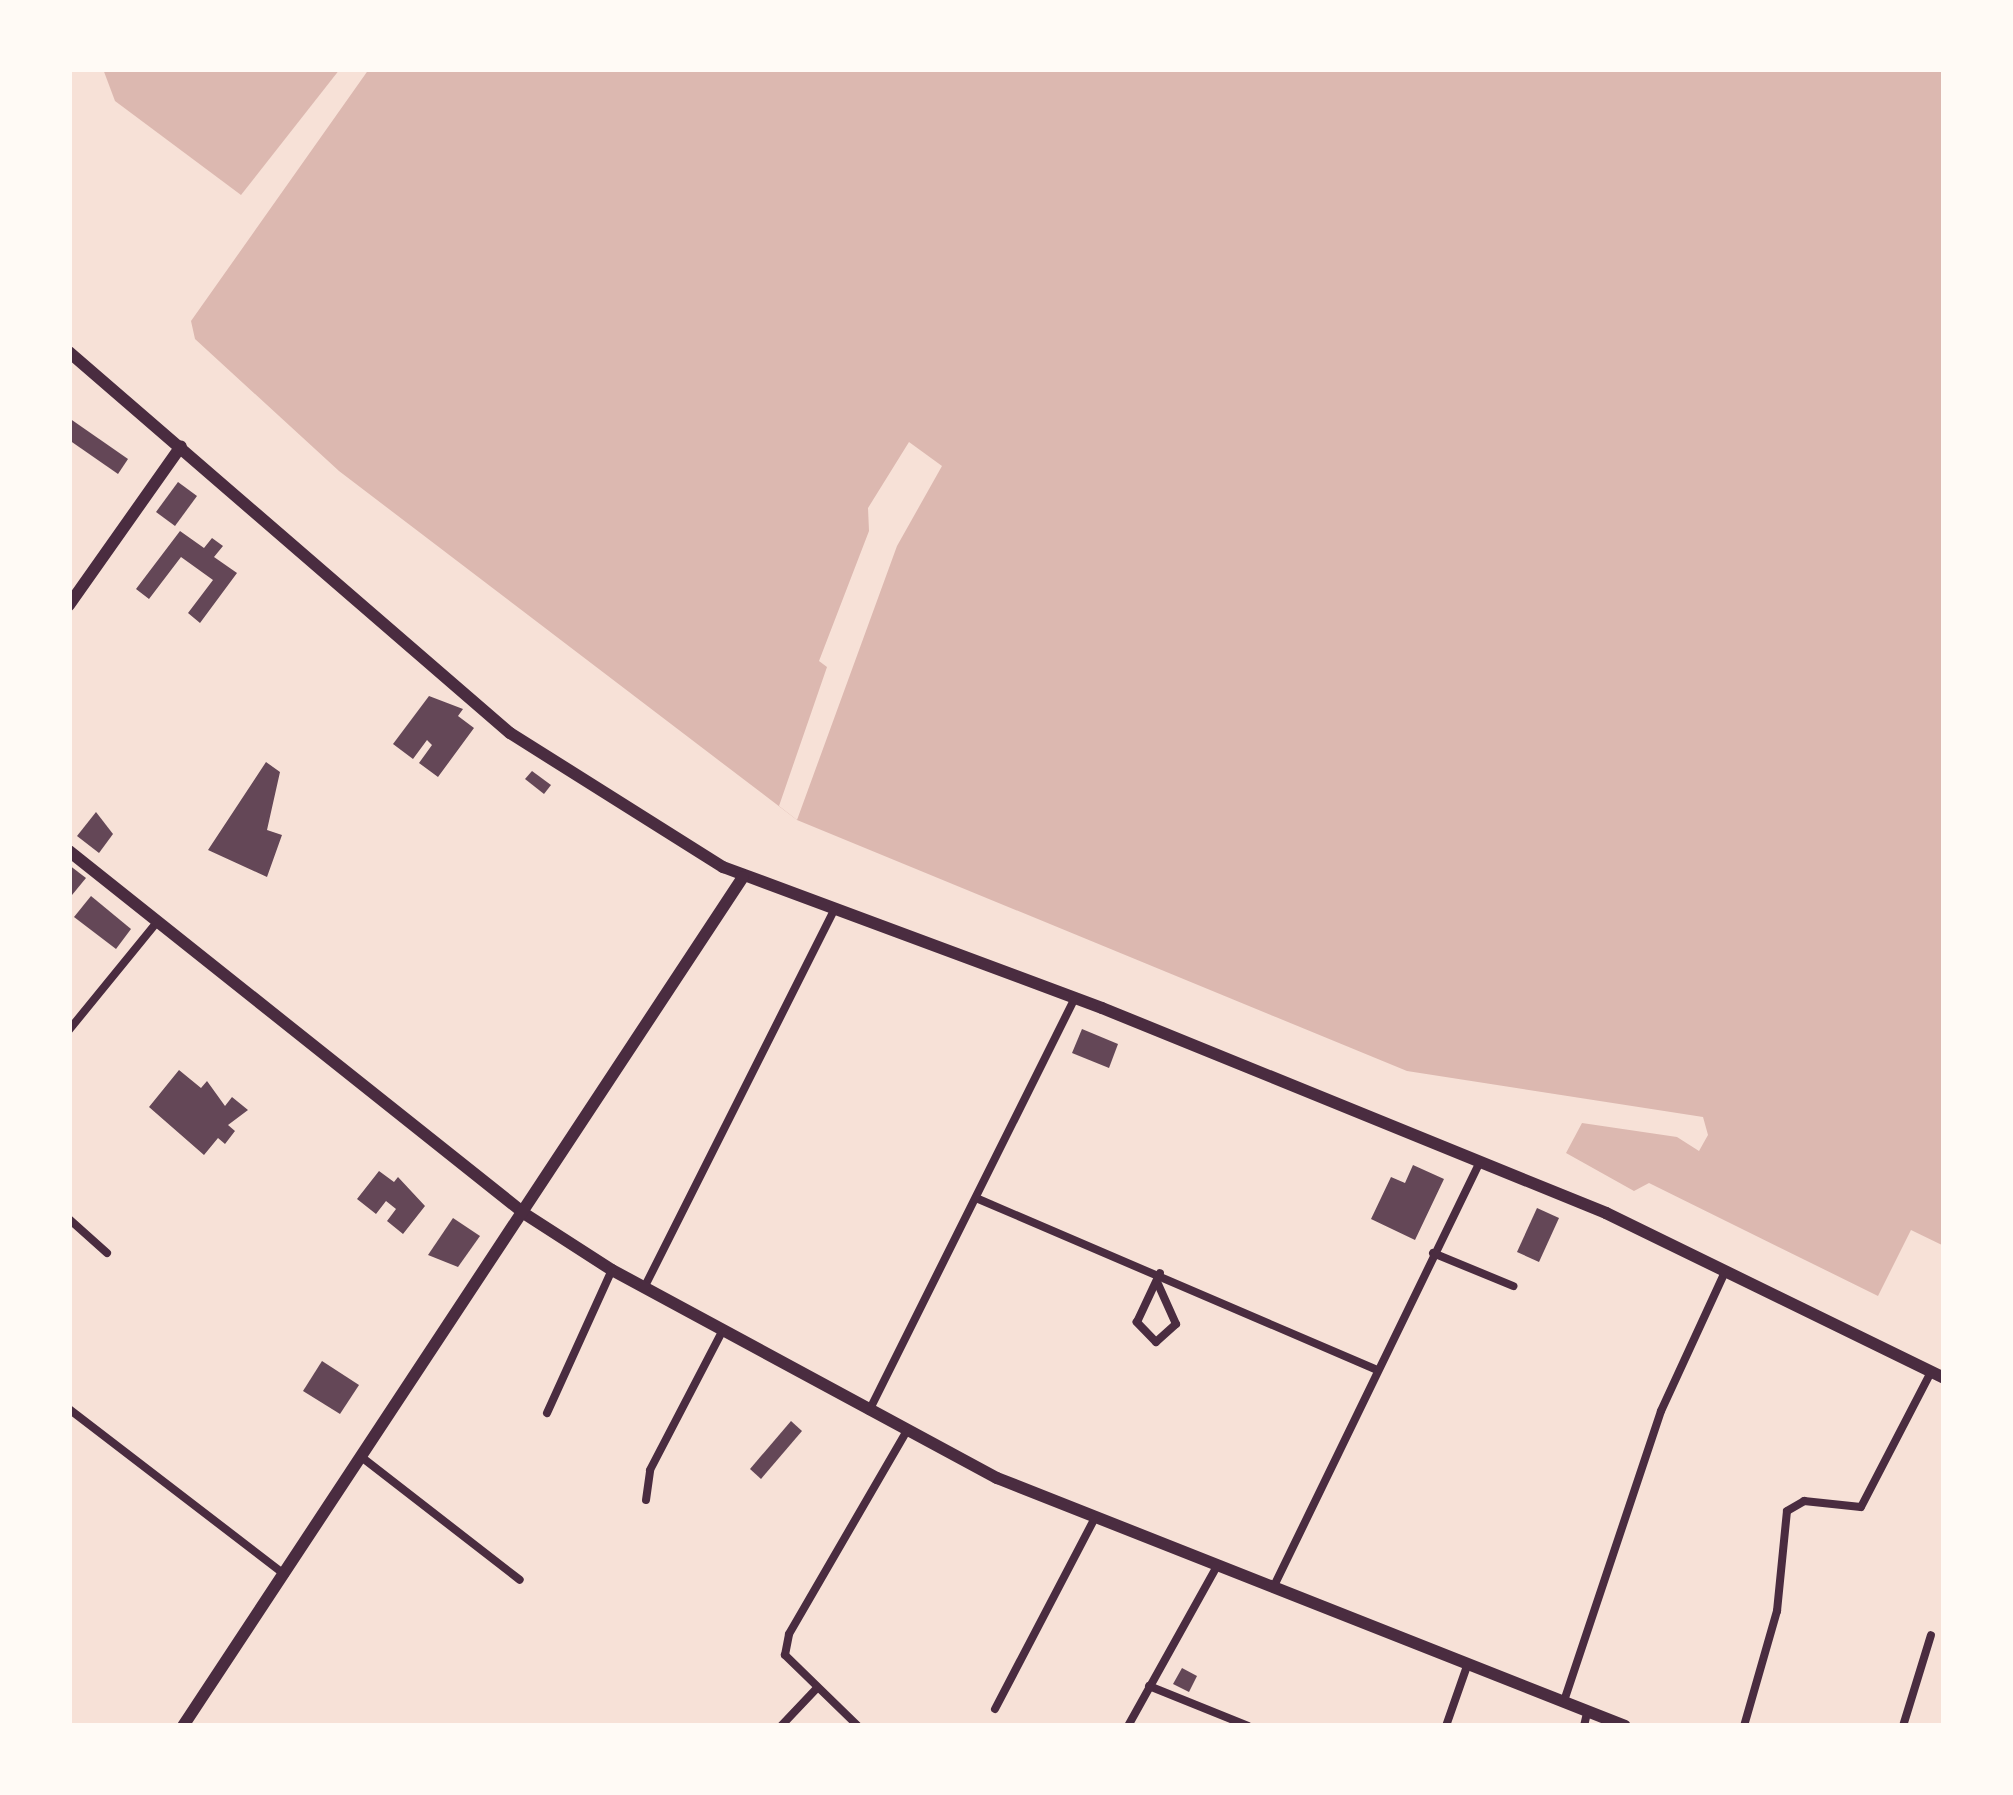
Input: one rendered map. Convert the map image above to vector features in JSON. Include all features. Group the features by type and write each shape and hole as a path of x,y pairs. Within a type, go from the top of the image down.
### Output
{"main road":[{"path":"69,352 510,733 591,790 743,877 1075,998 1480,1160 1726,1271 1938,1375"},
{"path":"69,605 181,446"},
{"path":"69,851 524,1214 644,1288 905,1434 1216,1568 1564,1704 1586,1719 1625,1726"},
{"path":"183,1726 364,1459 743,877"}],"street":[{"path":"644,1288 834,911"},
{"path":"69,1030 158,921"},
{"path":"868,1412 1075,998"},
{"path":"1272,1590 1480,1160"},
{"path":"976,1198 1375,1369"},
{"path":"69,1220 107,1253"},
{"path":"1433,1253 1513,1286"},
{"path":"547,1413 612,1270"},
{"path":"1564,1704 1661,1411 1726,1271"},
{"path":"1158,1284 1176,1324 1156,1342 1137,1322 1160,1273"},
{"path":"646,1500 650,1470 723,1330"},
{"path":"1744,1726 1777,1611 1787,1511 1804,1501 1862,1507 1938,1375"},
{"path":"69,1408 285,1575"},
{"path":"858,1726 815,1690 785,1654 789,1634 905,1434"},
{"path":"364,1459 520,1580"},
{"path":"995,1709 1094,1518"},
{"path":"1128,1726 1216,1568"},
{"path":"1903,1726 1931,1635"},
{"path":"1446,1726 1466,1669"},
{"path":"1149,1687 1248,1726"},
{"path":"781,1726 815,1690"}],"shaded area":[{"path":"103,69 340,69 241,195 115,101"},
{"path":"369,69 1944,69 1944,1246 1911,1230 1878,1296 1649,1183 1634,1191 1566,1153 1582,1123 1677,1137 1699,1151 1708,1135 1703,1117 1407,1071 797,820 339,471 195,339 191,321"}],"pier":[{"path":"909,442 942,466 897,546 797,820 779,806 827,667 819,661 869,531 868,508"}],"building":[{"path":"69,418 128,459 118,474 69,440"},
{"path":"178,482 197,496 175,526 156,512"},
{"path":"180,531 204,548 212,538 223,546 214,557 237,573 200,623 188,613 213,580 181,557 149,599 136,589"},
{"path":"429,696 463,709 458,716 474,728 438,777 419,763 432,745 427,740 413,759 393,744"},
{"path":"266,762 280,772 267,830 282,835 267,877 208,850"},
{"path":"532,771 551,785 544,794 525,779"},
{"path":"96,812 113,834 99,853 77,836"},
{"path":"69,865 86,878 72,895 69,893"},
{"path":"91,896 131,929 116,949 74,917"},
{"path":"1082,1029 1118,1044 1109,1068 1072,1053"},
{"path":"179,1070 201,1088 207,1081 225,1106 232,1097 248,1110 228,1125 235,1131 225,1144 218,1138 204,1155 149,1107"},
{"path":"1413,1165 1444,1179 1415,1240 1371,1219 1391,1177 1405,1183"},
{"path":"379,1171 394,1182 398,1177 425,1206 403,1234 387,1221 396,1209 386,1201 376,1214 357,1199"},
{"path":"1537,1208 1559,1218 1539,1262 1517,1252"},
{"path":"453,1218 480,1236 458,1267 428,1255"},
{"path":"322,1361 359,1385 340,1414 303,1391"},
{"path":"791,1421 802,1431 761,1479 750,1469"},
{"path":"1182,1668 1197,1676 1189,1692 1173,1684"}]}
